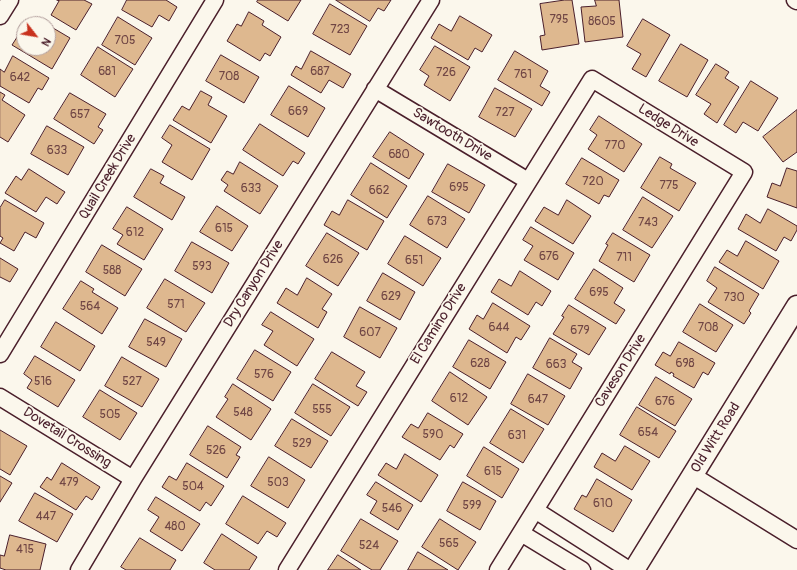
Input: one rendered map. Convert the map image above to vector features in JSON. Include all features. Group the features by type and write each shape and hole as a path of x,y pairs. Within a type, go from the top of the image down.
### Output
{"street":[{"path":"0,16 10,0"},
{"name":"Quail Creek Drive","path":"0,354 215,0"},
{"name":"Dry Canyon Drive","path":"79,570 133,479 430,0"},
{"name":"Ledge Drive","path":"592,79 744,172"},
{"name":"El Camino Drive","path":"287,570 592,79"},
{"name":"Sawtooth Drive","path":"375,89 528,181"},
{"name":"Caveson Drive","path":"498,570 744,172"},
{"name":"Old Witt Road","path":"634,570 797,306"},
{"name":"Dovetail Crossing","path":"0,397 133,479"},
{"path":"692,475 797,539"},
{"path":"535,510 629,570"},
{"path":"521,533 582,570"}],"building":[{"path":"57,0 84,0 92,4 76,30 56,18 56,16 51,15 59,1"},
{"path":"127,0 166,0 177,7 169,21 159,15 152,27 122,10"},
{"path":"258,0 301,0 288,21 257,2"},
{"path":"336,0 391,0 384,11 378,8 370,21"},
{"path":"572,0 579,44 542,50 540,36 545,35 540,4"},
{"path":"595,0 619,0 623,37 585,42 581,7 596,6"},
{"path":"330,4 367,26 350,55 313,34"},
{"path":"249,12 264,21 262,25 281,37 270,56 265,53 260,61 227,41 237,24 241,26"},
{"path":"460,16 492,35 482,52 475,48 468,60 431,38 439,24 451,31"},
{"path":"118,17 152,38 135,65 102,45"},
{"path":"643,19 670,35 646,77 632,69 641,54 627,46"},
{"path":"56,30 70,38 52,69 30,56 56,56"},
{"path":"16,39 16,47 12,45"},
{"path":"681,44 708,60 687,97 659,81"},
{"path":"435,46 470,67 450,101 424,85 429,76 420,70"},
{"path":"98,47 133,69 115,97 81,75"},
{"path":"311,51 351,74 343,88 329,80 321,93 291,75 296,66 301,69"},
{"path":"515,51 548,71 540,86 550,92 542,106 498,80"},
{"path":"221,55 259,77 244,103 206,81"},
{"path":"13,56 49,78 42,90 38,88 29,103 0,86 0,69 4,72"},
{"path":"716,64 729,72 725,78 739,87 717,123 704,114 711,104 696,95"},
{"path":"751,81 778,98 758,131 743,122 736,133 724,125"},
{"path":"289,86 325,108 308,137 271,115"},
{"path":"495,88 532,109 515,137 479,117"},
{"path":"201,91 212,97 208,105 227,116 211,143 173,120 182,106 189,110"},
{"path":"0,92 5,95 2,100 25,115 8,142 0,137"},
{"path":"70,93 106,114 98,127 103,130 94,144 54,119"},
{"path":"797,110 797,152 783,162 763,137"},
{"path":"599,116 642,144 624,172 588,149 597,135 590,130"},
{"path":"260,124 305,153 298,164 293,161 283,176 243,150"},
{"path":"170,125 210,149 192,180 162,162 172,145 162,138"},
{"path":"47,126 84,147 68,175 31,154"},
{"path":"390,132 424,154 409,179 373,157"},
{"path":"660,157 672,164 670,168 696,183 679,211 641,188"},
{"path":"582,158 619,180 609,197 604,195 599,204 566,184"},
{"path":"240,162 278,186 260,214 224,191 228,185 221,180 227,171 233,174"},
{"path":"371,163 407,186 387,218 351,195"},
{"path":"448,164 485,185 469,213 432,192"},
{"path":"787,168 797,171 797,208 767,197 772,183 780,186"},
{"path":"29,169 65,192 57,204 46,197 36,212 5,193 16,176 21,180"},
{"path":"151,169 164,176 160,183 185,197 172,220 134,197"},
{"path":"428,196 465,219 447,248 410,225"},
{"path":"643,197 673,216 652,248 623,230"},
{"path":"5,200 44,223 36,238 25,232 14,251 0,243 3,238 0,236 0,208"},
{"path":"348,200 384,221 367,250 324,225 332,211 339,215"},
{"path":"567,200 591,216 573,244 535,221 544,207 558,215"},
{"path":"217,206 248,226 232,251 200,232"},
{"path":"127,207 163,229 144,260 117,244 123,235 113,229"},
{"path":"768,209 797,226 797,230 791,241 784,237 776,251 738,229 746,214 760,223"},
{"path":"531,227 574,253 558,280 524,260 533,246 523,240"},
{"path":"327,233 359,253 338,286 306,266"},
{"path":"613,233 650,255 634,282 599,261 608,245 606,244"},
{"path":"405,236 441,258 423,286 388,264"},
{"path":"746,241 779,261 763,289 719,262 727,250 737,256"},
{"path":"192,242 229,263 212,293 175,271"},
{"path":"102,245 142,269 125,296 86,272"},
{"path":"0,258 18,269 10,282 0,277"},
{"path":"715,267 759,294 749,311 751,313 744,324 708,302 717,288 707,281"},
{"path":"594,269 623,288 614,303 625,310 616,324 575,299"},
{"path":"520,271 551,291 542,306 536,302 528,315 491,292 499,279 511,286"},
{"path":"383,273 415,292 400,320 367,301"},
{"path":"307,278 332,294 322,309 327,312 318,328 277,303 286,288 297,295"},
{"path":"165,279 205,303 186,332 147,308"},
{"path":"81,281 94,289 92,292 118,308 102,334 63,309"},
{"path":"493,303 530,326 521,340 516,337 507,353 469,329 477,315 483,319"},
{"path":"700,304 733,325 716,352 683,332"},
{"path":"569,305 606,328 589,355 553,334 564,317 562,316"},
{"path":"360,307 397,328 380,358 344,337"},
{"path":"271,312 314,339 297,366 264,345 273,331 262,325"},
{"path":"145,319 182,339 166,367 129,347"},
{"path":"56,322 95,346 80,371 41,347"},
{"path":"550,338 577,354 572,362 582,368 570,389 533,368"},
{"path":"469,340 506,362 490,389 453,367"},
{"path":"679,342 715,363 708,375 703,372 694,388 673,376 674,374 671,372 670,374 655,365 663,352 670,356"},
{"path":"255,350 291,372 273,401 237,379"},
{"path":"332,352 365,372 356,386 367,392 358,406 315,379"},
{"path":"35,356 75,380 58,407 27,388 32,380 24,374"},
{"path":"122,357 159,379 142,407 105,386"},
{"path":"450,372 487,397 468,425 432,401"},
{"path":"528,374 565,396 548,425 511,404"},
{"path":"656,377 692,399 675,426 639,405"},
{"path":"233,384 271,409 251,440 216,417 228,399 225,397"},
{"path":"313,384 350,407 331,436 295,413"},
{"path":"100,390 137,413 120,440 83,417"},
{"path":"637,407 676,431 659,458 620,435"},
{"path":"511,409 544,429 523,463 490,443"},
{"path":"428,413 463,434 454,448 450,445 440,460 402,437 411,424 418,428"},
{"path":"292,419 328,441 311,468 275,446"},
{"path":"208,426 241,447 236,455 240,457 227,478 190,455"},
{"path":"0,430 27,446 10,475 0,469"},
{"path":"625,446 650,461 632,490 594,467 602,453 615,461"},
{"path":"484,447 519,469 502,498 467,476"},
{"path":"405,454 438,475 421,502 378,475 386,463 396,469"},
{"path":"269,457 305,480 288,508 251,486"},
{"path":"62,463 100,487 92,500 86,496 76,510 40,487 47,477 51,480"},
{"path":"187,463 224,486 211,506 206,502 200,511 162,487 169,476 176,480"},
{"path":"0,476 12,483 0,502"},
{"path":"597,479 632,500 613,532 574,509 582,495 586,497"},
{"path":"376,482 413,505 398,530 370,513 377,501 367,495"},
{"path":"463,482 496,501 480,530 447,511"},
{"path":"35,493 73,514 57,542 19,521"},
{"path":"243,496 286,523 277,537 267,531 258,544 226,524"},
{"path":"156,497 200,524 182,551 150,531 159,517 148,510"},
{"path":"361,519 398,541 380,570 372,570 341,551"},
{"path":"440,519 476,542 458,570 422,547"},
{"path":"222,534 257,557 249,570 215,570 204,563"},
{"path":"10,535 46,544 40,570 6,570 0,568 0,555 4,556"},
{"path":"140,538 176,560 170,570 126,570 121,567"},
{"path":"418,552 448,570 408,570"},
{"path":"338,555 361,570 328,570"}]}
